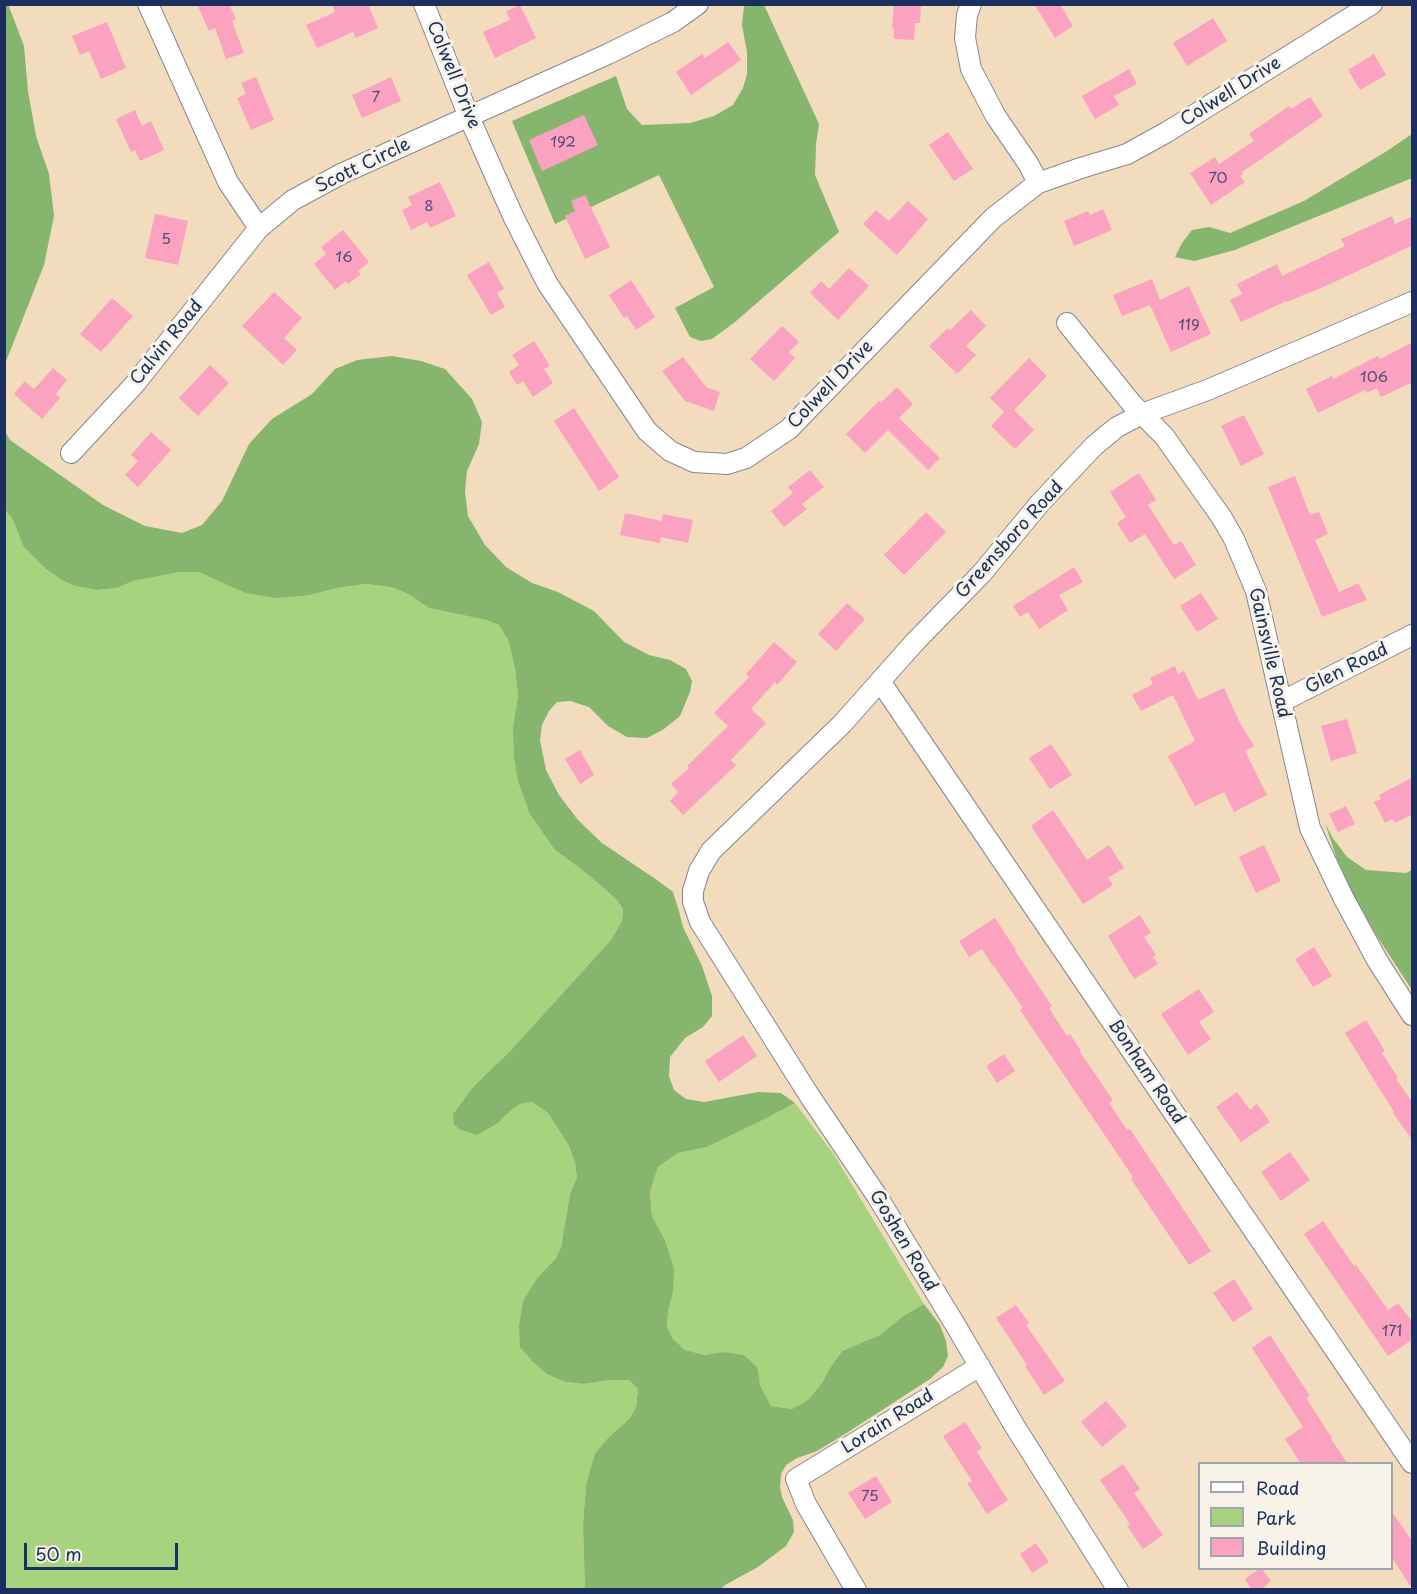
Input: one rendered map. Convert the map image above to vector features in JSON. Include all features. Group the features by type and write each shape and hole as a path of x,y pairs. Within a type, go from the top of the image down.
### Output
{"street":[{"path":"148,4 228,182 259,228"},
{"name":"Colwell Drive","path":"424,4 469,117 513,216 547,283 647,431 670,451 694,462 727,464 747,458 789,429 993,218 1038,183 1127,154 1167,132 1372,4"},
{"name":"Scott Circle","path":"259,228 293,200 343,173 626,45 673,22 698,4"},
{"path":"971,4 967,15 965,38 971,69 995,115 1029,165 1038,183"},
{"name":"Calvin Road","path":"71,453 134,385 259,228"},
{"name":"Greensboro Road","path":"693,891 699,871 711,851 842,724 921,636 982,573 1094,446 1117,427 1142,414 1210,389 1413,302"},
{"name":"Gainsville Road","path":"1067,323 1121,391 1164,436 1222,518 1234,539 1256,591 1310,828 1343,897 1377,960 1413,1015"},
{"name":"Glen Road","path":"1281,702 1413,635"},
{"name":"Bonham Road","path":"880,681 1413,1463"},
{"name":"Goshen Road","path":"693,891 693,902 700,922 809,1095 877,1196 1014,1425 1118,1590"},
{"name":"Lorain Road","path":"856,1590 809,1509 796,1479 980,1366"}],"green space":[{"path":"8,4 24,46 28,91 36,136 49,174 54,216 44,265 5,364 4,5"},
{"path":"746,5 764,5 819,124 815,175 839,232 735,322 712,339 701,341 690,337 675,308 714,287 659,175 555,224 512,121 616,76 627,109 642,125 690,123 714,116 733,105 743,88 747,74 747,52 742,25"},
{"path":"1412,134 1412,178 1235,250 1194,261 1175,257 1192,230 1209,227 1230,233 1304,201"},
{"path":"392,356 421,361 445,369 472,399 482,422 479,444 467,471 465,492 468,516 485,545 506,567 532,583 558,592 594,611 624,642 649,655 670,660 686,669 692,681 680,716 664,729 647,738 627,737 608,726 589,707 570,701 557,702 549,711 542,725 540,740 546,770 559,795 578,820 602,843 673,892 683,927 702,966 712,996 712,1016 703,1027 685,1038 670,1057 669,1076 674,1090 686,1099 704,1102 758,1092 781,1093 795,1103 707,1147 678,1153 658,1167 650,1192 652,1216 665,1240 674,1269 673,1293 667,1327 673,1339 685,1350 705,1355 722,1352 744,1355 758,1368 760,1385 771,1406 792,1409 808,1400 822,1383 842,1351 880,1335 903,1316 924,1304 940,1325 946,1341 948,1356 943,1367 930,1379 817,1451 797,1458 786,1465 781,1474 780,1487 782,1497 793,1520 794,1532 786,1546 758,1567 721,1589 585,1589 583,1525 586,1485 595,1454 608,1438 630,1418 636,1407 638,1389 629,1380 584,1384 566,1382 547,1374 520,1347 519,1327 523,1301 538,1277 556,1258 561,1247 570,1194 577,1177 575,1163 569,1146 548,1113 532,1102 520,1104 498,1123 477,1135 454,1125 453,1114 473,1087 512,1049 611,940 622,921 623,909 616,899 555,850 530,814 518,781 514,757 513,726 518,696 515,669 509,642 499,625 429,608 408,594 391,587 366,584 310,595 276,598 246,593 199,572 180,572 133,581 117,588 97,590 76,586 62,580 45,568 23,546 13,520 5,510 5,431 10,440 103,505 145,526 182,533 202,525 222,501 249,444 272,419 312,394 335,369 357,360"},
{"path":"4,510 13,520 23,546 97,590 117,588 133,581 180,572 199,572 218,580 310,595 366,584 391,587 408,594 429,608 499,625 509,642 518,696 513,726 555,850 616,899 623,909 622,921 611,940 512,1049 473,1087 453,1114 498,1123 520,1104 532,1102 548,1113 569,1146 577,1177 570,1194 561,1247 556,1258 538,1277 533,1362 547,1373 566,1382 584,1384 629,1380 638,1389 636,1407 630,1418 608,1438 586,1485 583,1525 585,1589 5,1589"},
{"path":"1325,823 1347,857 1366,870 1406,873 1412,870 1412,990 1345,884"},
{"path":"795,1103 833,1153 924,1304 903,1316 880,1335 842,1351 822,1383 808,1400 792,1409 771,1406 760,1385 758,1368 722,1352 705,1355 685,1350 673,1339 667,1327 673,1293 665,1240 652,1216 650,1192 658,1167 678,1153 707,1147"}],"building":[{"path":"197,4 229,4 236,19 232,21 244,53 226,59 215,28 209,31"},
{"path":"332,4 368,4 378,28 356,38 353,32 317,48 306,25 335,12"},
{"path":"894,4 921,4 920,23 915,23 914,40 894,39 892,28"},
{"path":"1034,4 1060,4 1073,26 1055,38"},
{"path":"520,5 536,38 495,58 483,32 510,20 506,11"},
{"path":"1213,18 1227,41 1187,66 1173,43"},
{"path":"107,22 126,68 101,79 89,51 80,55 72,36"},
{"path":"728,42 741,60 691,95 676,72 702,54 705,58"},
{"path":"1374,54 1386,75 1360,90 1348,70"},
{"path":"1129,69 1137,84 1114,96 1119,105 1095,119 1082,96"},
{"path":"256,77 274,120 251,130 237,98 246,94 241,83"},
{"path":"391,77 401,101 362,118 352,95"},
{"path":"1310,97 1323,116 1242,172 1240,176 1245,182 1211,205 1190,173 1215,157 1219,164 1254,141 1249,134 1289,106 1291,109"},
{"path":"135,110 142,126 151,121 164,150 140,161 135,150 131,152 116,119"},
{"path":"584,115 598,145 542,171 529,140"},
{"path":"948,132 973,169 954,181 929,145"},
{"path":"440,182 456,216 430,228 427,222 411,230 402,210 412,205 408,197"},
{"path":"585,195 610,247 585,259 565,216 575,211 571,201"},
{"path":"908,201 928,219 897,255 863,224 876,210 889,221"},
{"path":"1103,209 1112,230 1074,246 1064,221 1088,211 1090,215"},
{"path":"155,214 188,221 178,265 145,258"},
{"path":"1392,216 1395,224 1413,216 1413,245 1241,322 1230,300 1242,294 1237,284 1277,264 1282,276 1345,246 1341,239"},
{"path":"343,230 369,262 358,271 361,274 348,284 346,281 335,290 314,264 326,254 321,247"},
{"path":"489,262 504,289 497,293 505,307 491,315 467,275"},
{"path":"849,268 869,286 838,320 810,293 821,281 829,289"},
{"path":"1152,279 1160,300 1189,286 1211,334 1171,352 1150,305 1122,316 1113,295"},
{"path":"631,280 655,317 636,330 627,316 624,318 609,295"},
{"path":"274,292 302,318 284,338 297,350 283,365 242,326"},
{"path":"112,298 133,316 101,352 80,334"},
{"path":"971,310 986,326 966,346 976,355 957,374 929,346"},
{"path":"782,326 799,342 789,352 795,358 774,381 750,359"},
{"path":"534,341 550,366 544,369 553,383 533,397 523,381 517,385 509,372 519,365 512,355"},
{"path":"1413,342 1413,382 1381,397 1377,388 1366,393 1365,390 1318,413 1306,389 1332,376 1333,379 1378,356 1380,359"},
{"path":"683,357 706,387 720,392 714,411 685,401 662,371"},
{"path":"1029,358 1047,376 1014,410 1034,430 1015,449 991,426 1004,412 990,398"},
{"path":"210,365 229,383 198,416 179,398"},
{"path":"53,368 67,380 56,394 60,398 42,419 14,394 25,381 34,389"},
{"path":"897,387 913,404 899,418 940,458 928,470 888,430 865,453 846,434 879,401 881,403"},
{"path":"574,408 619,477 599,491 554,421"},
{"path":"1244,415 1264,454 1241,466 1221,426"},
{"path":"151,432 171,450 138,487 125,475 138,461 131,455"},
{"path":"810,470 824,487 802,504 807,509 784,527 771,511 793,493 788,487"},
{"path":"1139,473 1156,500 1148,505 1174,545 1181,541 1196,565 1174,579 1145,534 1130,543 1117,523 1126,517 1110,492"},
{"path":"1295,476 1310,515 1319,512 1328,534 1315,540 1339,592 1358,583 1367,600 1322,617 1268,487"},
{"path":"926,512 946,532 904,575 884,555"},
{"path":"625,513 662,521 663,514 693,520 688,543 661,537 660,543 620,535"},
{"path":"1074,567 1083,582 1059,595 1068,610 1039,629 1028,612 1020,617 1013,606"},
{"path":"1201,593 1218,619 1197,632 1180,606"},
{"path":"847,603 865,619 836,651 818,634"},
{"path":"774,642 797,662 751,709 766,723 731,760 736,765 683,815 670,801 678,792 671,784 728,726 714,713 749,677 746,674"},
{"path":"1175,666 1178,674 1184,671 1198,700 1224,688 1240,723 1254,746 1245,751 1267,795 1234,812 1224,792 1195,806 1168,756 1195,741 1173,695 1141,711 1132,695 1153,684 1150,678"},
{"path":"1347,719 1357,753 1331,761 1321,726"},
{"path":"1051,744 1072,775 1050,789 1029,758"},
{"path":"580,750 594,775 580,784 565,759"},
{"path":"1413,777 1413,814 1395,823 1392,819 1385,823 1374,802 1381,799 1379,795"},
{"path":"1346,806 1355,824 1338,832 1329,814"},
{"path":"1053,810 1087,860 1109,845 1124,868 1108,878 1113,885 1083,904 1031,826"},
{"path":"1264,845 1281,881 1256,893 1239,857"},
{"path":"1140,915 1151,933 1144,937 1156,955 1153,957 1158,964 1134,979 1108,936"},
{"path":"995,918 1052,1006 1049,1008 1067,1036 1070,1034 1113,1100 1109,1103 1127,1130 1130,1129 1211,1251 1189,1265 1131,1179 1133,1177 1020,1010 1023,1008 982,949 969,957 959,941"},
{"path":"1314,947 1332,976 1313,987 1295,959"},
{"path":"1199,989 1214,1012 1199,1022 1211,1039 1188,1055 1161,1014"},
{"path":"1366,1020 1385,1051 1382,1053 1398,1078 1396,1079 1413,1103 1413,1141 1393,1113 1345,1033"},
{"path":"743,1035 757,1056 719,1082 705,1061"},
{"path":"1004,1054 1015,1071 997,1083 986,1066"},
{"path":"1237,1092 1250,1110 1257,1104 1270,1122 1241,1142 1216,1107"},
{"path":"1290,1152 1310,1180 1281,1201 1261,1172"},
{"path":"1323,1221 1388,1310 1398,1303 1413,1323 1413,1339 1388,1356 1304,1234"},
{"path":"1234,1279 1253,1309 1233,1322 1213,1293"},
{"path":"1016,1305 1029,1323 1026,1325 1065,1381 1044,1395 996,1318"},
{"path":"1270,1335 1310,1396 1306,1398 1347,1462 1300,1462 1285,1439 1303,1427 1252,1348"},
{"path":"1106,1401 1127,1426 1102,1447 1081,1422"},
{"path":"965,1422 982,1448 977,1452 1008,1500 987,1514 967,1483 972,1481 943,1436"},
{"path":"1123,1464 1140,1489 1134,1493 1163,1535 1143,1549 1127,1526 1130,1524 1100,1480"},
{"path":"876,1476 892,1502 865,1519 848,1493"},
{"path":"1393,1513 1413,1542 1413,1590 1393,1560"},
{"path":"1036,1543 1049,1562 1032,1573 1020,1554"},
{"path":"1258,1570 1263,1570 1271,1581 1260,1590 1252,1590 1245,1579"}]}
